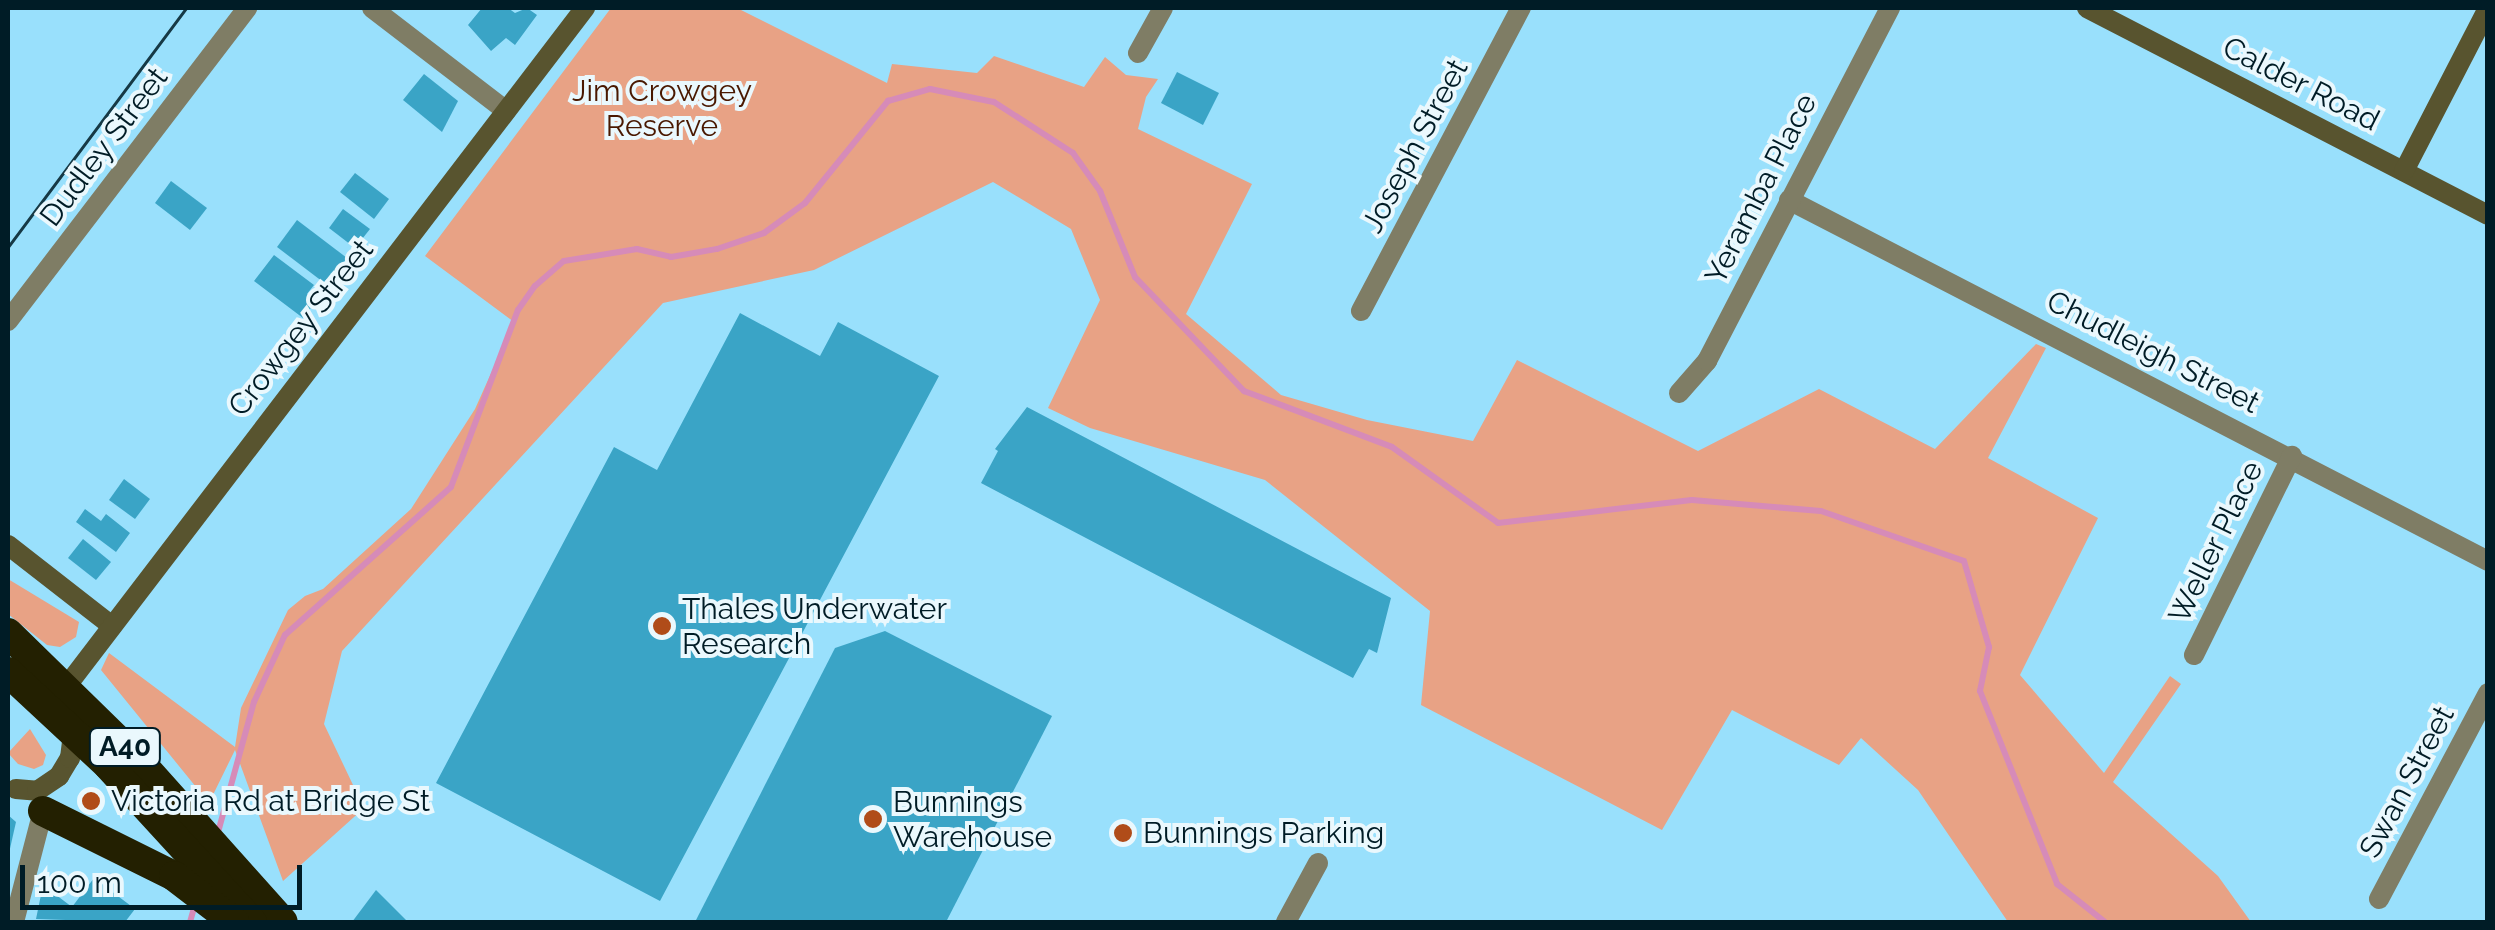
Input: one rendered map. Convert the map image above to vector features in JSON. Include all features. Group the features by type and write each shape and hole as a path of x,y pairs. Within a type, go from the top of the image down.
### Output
{"highway":[{"name":"A40","path":"8,633 66,687 178,821 235,905 283,922"},
{"name":"A40","path":"8,672 73,734 178,821"},
{"path":"43,801 166,872 235,905"}],"street":[{"name":"Dudley Street","path":"8,322 247,8"},
{"path":"372,8 506,111"},
{"name":"Crowgey Street","path":"66,687 585,8"},
{"path":"1138,53 1162,8"},
{"name":"Joseph Street","path":"1361,312 1521,8"},
{"name":"Yeramba Place","path":"1679,393 1706,361 1890,8"},
{"name":"Calder Road","path":"2087,8 2488,214"},
{"path":"2404,172 2488,8"},
{"name":"Chudleigh Street","path":"1789,200 2292,456 2488,561"},
{"name":"Weller Place","path":"2194,655 2292,456"},
{"path":"8,545 112,626"},
{"name":"Swan Street","path":"2379,899 2488,693"},
{"path":"12,913 43,801 66,768 73,734"},
{"path":"12,785 43,801"},
{"path":"1286,922 1318,863"}],"green space":[{"name":"Jim Crowgey Reserve","path":"611,8 737,8 887,83 892,64 977,73 994,56 1084,87 1105,57 1126,75 1158,79 1146,97 1138,129 1252,184 1186,314 1281,395 1367,420 1473,441 1517,360 1698,451 1819,389 1935,449 2036,344 2046,348 1988,458 2098,518 2020,675 2104,773 2170,676 2181,684 2113,782 2218,876 2251,922 2008,922 1918,790 1861,738 1839,765 1732,710 1662,830 1421,705 1430,611 1265,480 1090,428 1048,408 1100,300 1071,229 993,182 814,270 663,303 342,651 324,724 364,808 283,881 235,750 209,803 101,670 109,653 235,747 241,708 288,610 305,596 323,589 411,509 475,409 514,322 425,256"},
{"path":"8,579 79,622 76,637 60,647 47,645 8,614"},
{"path":"30,729 46,755 43,765 34,769 18,764 8,753"}],"building":[{"path":"482,8 508,8 515,13 527,8 537,15 515,45 506,38 491,51 468,25"},
{"path":"1177,72 1219,93 1203,125 1161,103"},
{"path":"424,74 458,101 442,132 403,100"},
{"path":"355,173 389,199 374,219 340,192"},
{"path":"171,181 207,208 190,230 155,203"},
{"path":"343,209 370,229 355,248 329,228"},
{"path":"297,220 347,258 327,285 277,247"},
{"path":"274,255 314,285 307,294 316,301 303,318 254,281"},
{"name":"Thales Underwater Research","path":"740,313 820,356 838,322 939,376 660,901 436,783 614,447 657,470"},
{"path":"1027,407 1391,598 1377,653 1369,649 1353,678 981,483 998,451 995,449"},
{"path":"124,479 150,499 135,519 109,500"},
{"path":"85,509 101,521 106,514 130,533 116,552 76,522"},
{"path":"83,539 111,562 96,580 68,558"},
{"name":"Bunnings Warehouse","path":"885,631 1052,716 946,922 695,922 835,648"},
{"path":"8,815 16,822 9,853 8,853"},
{"path":"94,878 135,909 125,922 36,919 43,885 72,907"},
{"path":"376,890 408,922 352,922"}],"waterway":[{"path":"217,836 254,702 285,635 451,487 518,310 535,286 564,261 637,249 671,257 717,249 764,233 805,203 888,101 930,89 994,102 1073,153 1100,191 1135,277 1244,391 1392,447 1498,523 1692,500 1821,511 1964,561 1989,647 1980,691 2057,884 2105,922"},
{"path":"190,922 195,905"}],"tram line":[{"path":"8,247 186,8"}],"place":[{"name":"Thales Underwater Research","path":"662,626"},
{"name":"Victoria Rd at Bridge St","path":"91,801"},
{"name":"Bunnings Warehouse","path":"873,819"},
{"name":"Bunnings Parking","path":"1123,833"}]}
